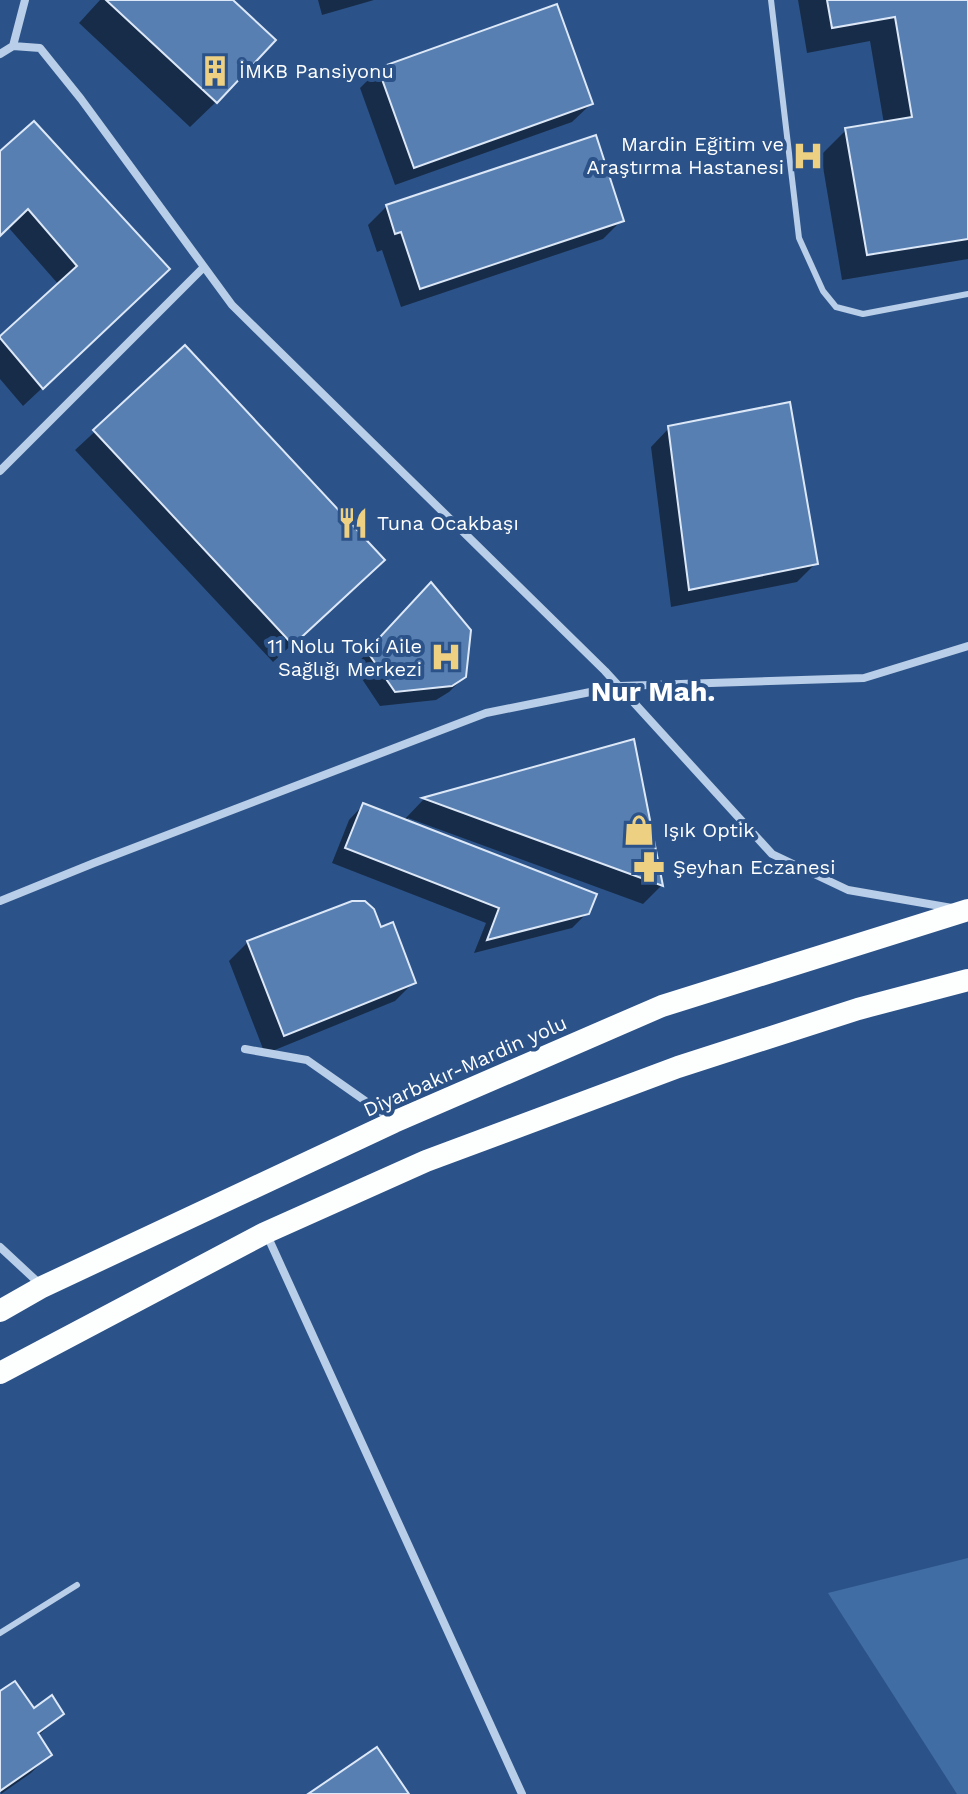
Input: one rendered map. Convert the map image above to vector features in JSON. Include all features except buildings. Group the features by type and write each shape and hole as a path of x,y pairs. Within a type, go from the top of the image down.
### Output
{"highway":[{"name":"Diyarbakır-Mardin yolu","path":"0,1311 42,1287 394,1122 662,1006 967,910"},
{"path":"0,1373 265,1233 426,1161 678,1067 858,1009 968,980"}],"street":[{"path":"13,46 25,0"},
{"path":"0,54 13,46 40,48 232,305 594,659 772,854 848,890 967,910"},
{"path":"0,471 204,267"},
{"path":"0,901 486,713 620,686 864,678 968,646"},
{"path":"245,1049 307,1060 394,1122"},
{"path":"265,1233 522,1794"},
{"path":"0,1247 42,1287"}],"lane":[{"path":"771,0 799,238 823,291 836,307 863,314 968,294"},
{"path":"0,1633 77,1585"}],"shaded area":[{"path":"968,1558 968,1794 957,1794 828,1593"}],"place":[{"name":"İMKB Pansiyonu","path":"215,71"},
{"name":"Mardin Eğitim ve Araştırma Hastanesi","path":"808,156"},
{"name":"Tuna Ocakbaşı","path":"353,523"},
{"name":"11 Nolu Toki Aile Sağlığı Merkezi","path":"446,657"},
{"name":"Işık Optik","path":"639,830"},
{"name":"Şeyhan Eczanesi","path":"649,867"}],"district":[{"name":"Nur Mah.","path":"653,691"}]}
